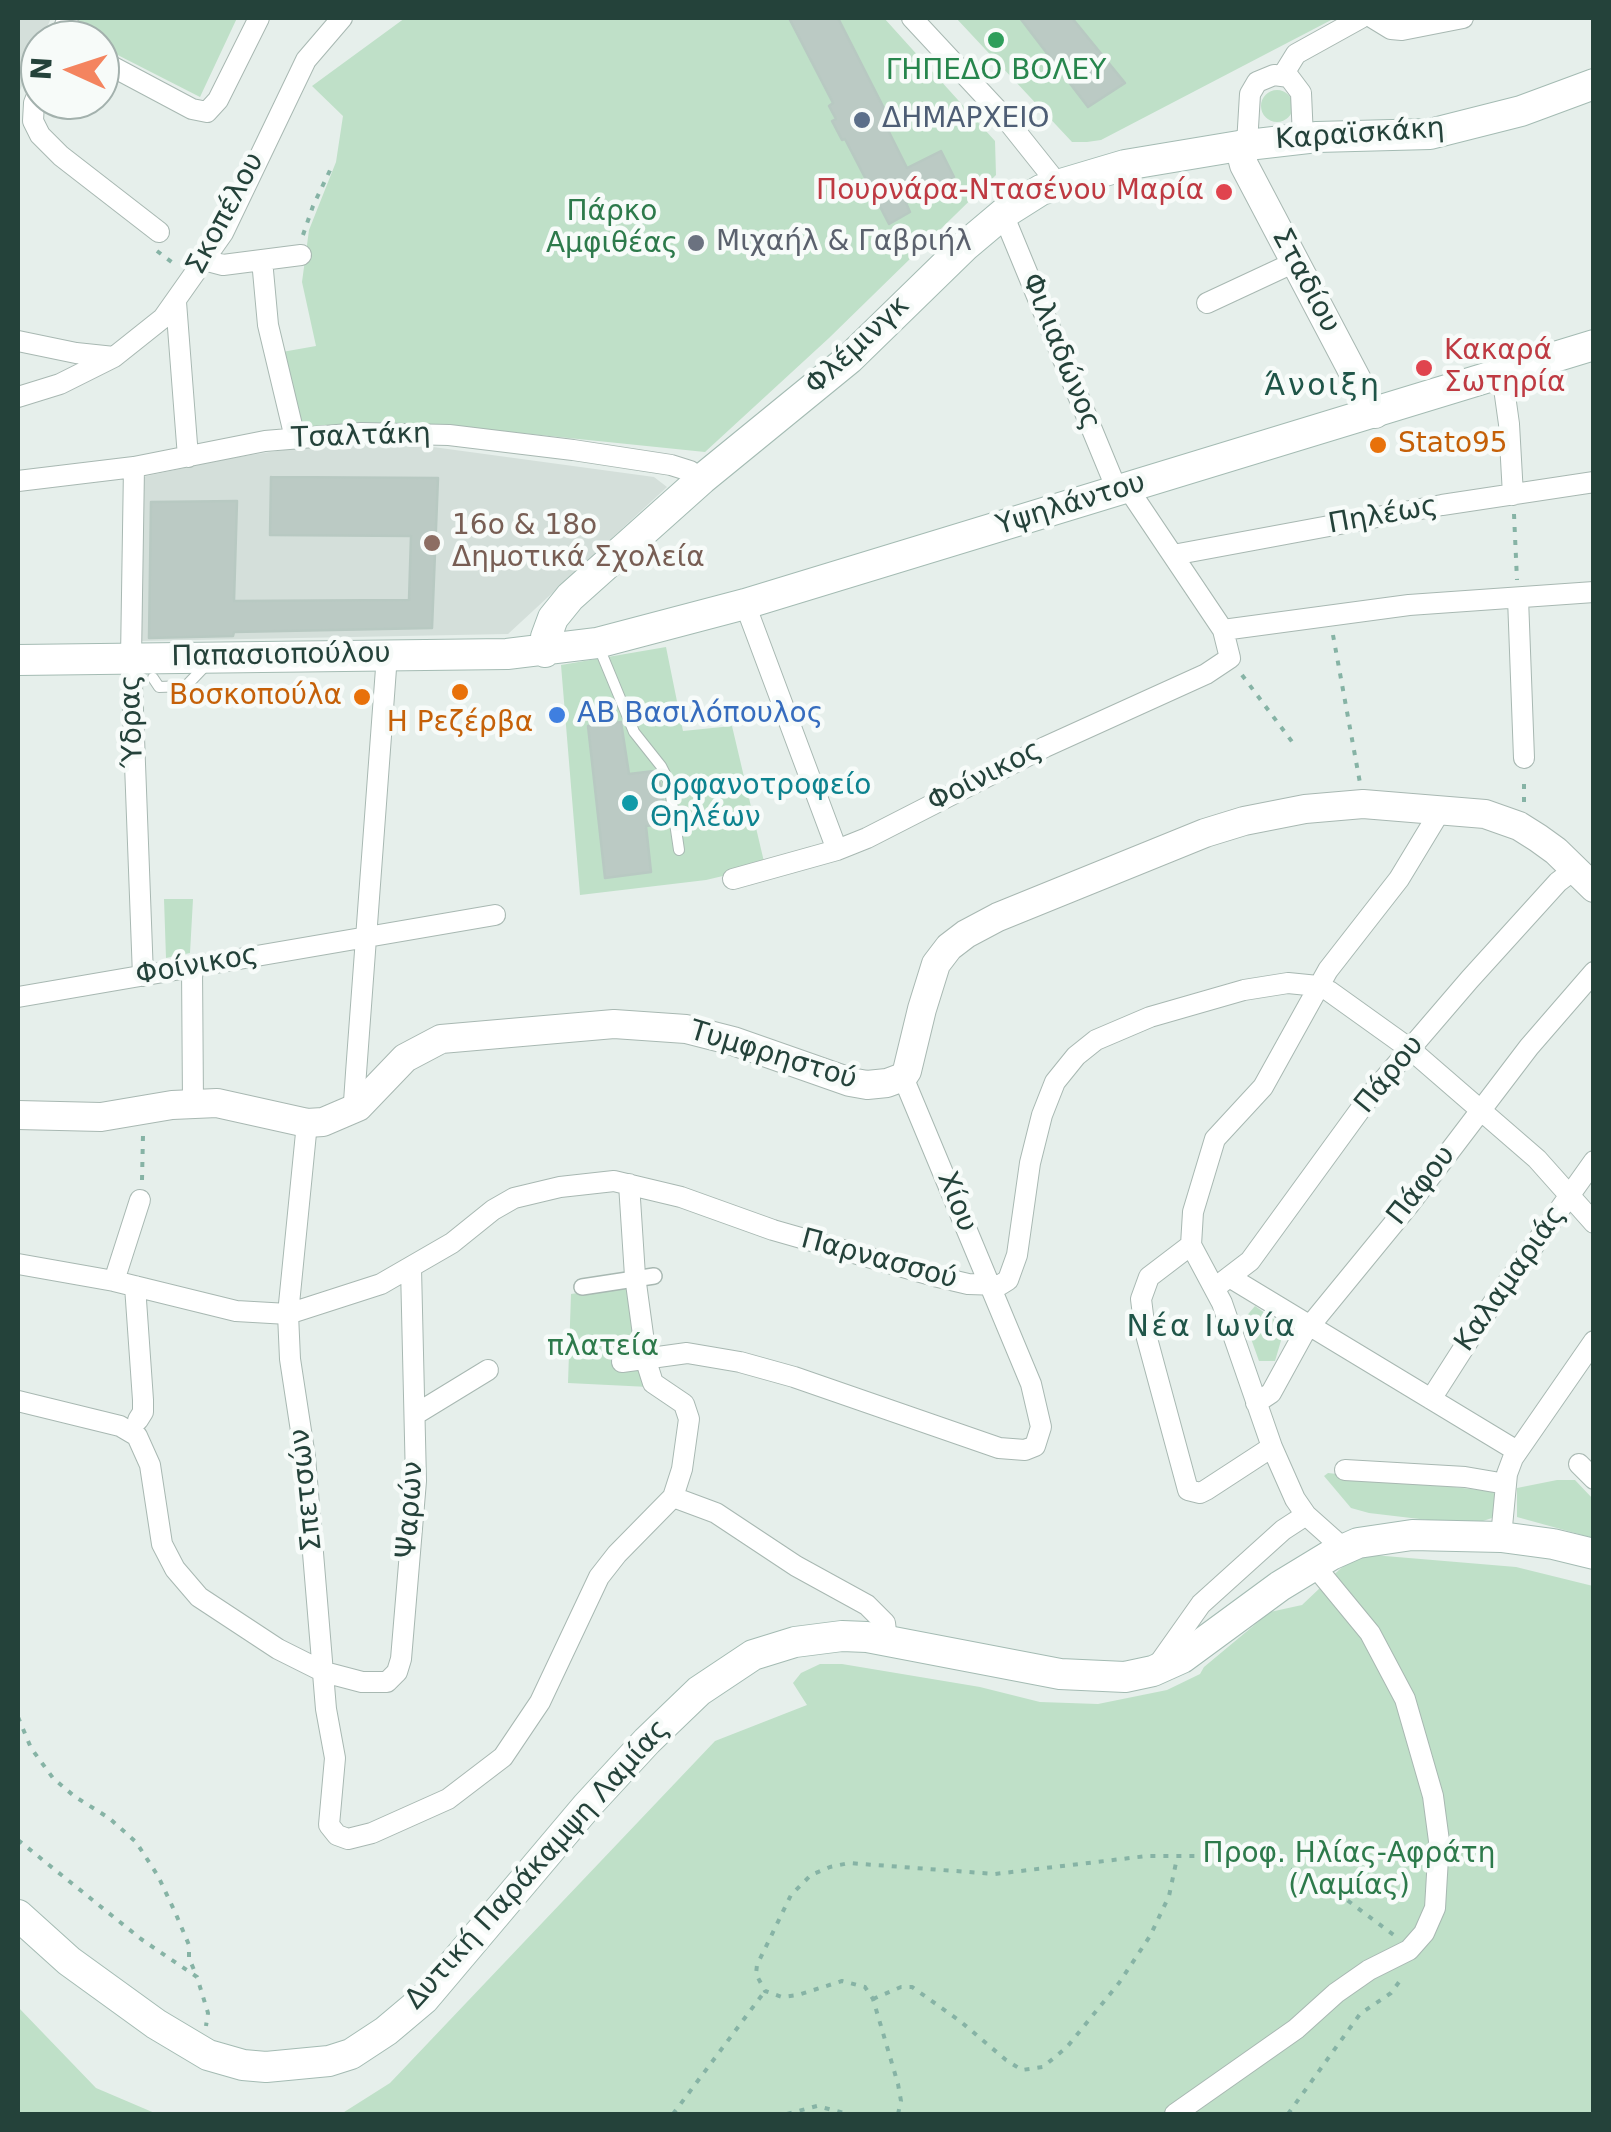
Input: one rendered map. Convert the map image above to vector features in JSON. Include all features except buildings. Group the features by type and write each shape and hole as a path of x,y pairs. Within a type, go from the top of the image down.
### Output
{"main road":[{"name":"Καραϊσκάκη","path":"1243,145 1303,138 1430,134 1521,112 1594,84"},
{"name":"Φλέμινγκ","path":"545,652 553,618 570,597 702,480 849,359 954,256 1004,214 1057,182 1125,165 1243,145"},
{"name":"Υψηλάντου","path":"545,652 597,643 745,604 1594,345"},
{"name":"Παπασιοπούλου","path":"18,660 142,668 213,657 545,652"},
{"name":"Δυτική Παράκαμψη Λαμίας","path":"18,1915 68,1961 193,2046 243,2065 310,2065 351,2054 424,1999 587,1806 656,1731 698,1692 753,1655 773,1647 842,1636 887,1640 1086,1678 1124,1677 1190,1654 1342,1548 1412,1535 1501,1537 1594,1554"}],"street":[{"path":"120,71 192,109 211,110 259,18"},
{"name":"Σκοπέλου","path":"18,398 60,384 114,357 149,333 176,302 223,233 306,60 342,18"},
{"path":"912,18 1006,119 1057,182"},
{"path":"1283,75 1296,54 1361,18"},
{"path":"1374,18 1402,30 1463,18"},
{"path":"1243,145 1254,88 1266,77 1283,75 1301,93 1303,138"},
{"path":"33,120 40,135 60,156 159,232"},
{"name":"Σταδίου","path":"1243,145 1244,166 1375,414"},
{"name":"Φιλιαδώνος","path":"1004,214 1122,489 1174,555 1223,630 1230,658"},
{"path":"199,269 300,255"},
{"path":"262,260 268,325 295,438"},
{"path":"1207,303 1295,262"},
{"path":"176,302 188,457"},
{"path":"18,341 114,357"},
{"path":"1502,374 1510,424 1513,495"},
{"name":"Τσαλτάκη","path":"18,481 134,467 332,433 449,435 670,466 690,471 702,480"},
{"name":"Ύδρας","path":"134,467 142,668 142,976"},
{"name":"Πηλέως","path":"1174,555 1594,482"},
{"path":"1223,630 1409,605 1594,592"},
{"path":"1518,598 1524,758"},
{"path":"745,604 837,850"},
{"path":"362,1103 354,1102 387,654"},
{"name":"Φοίνικος","path":"733,879 837,850 1045,747 1206,674 1230,658"},
{"path":"902,1077 912,1057 936,964 949,947 974,929 1224,826 1304,809 1363,804 1486,814 1519,826 1556,850 1584,878"},
{"path":"1442,808 1399,878 1318,986 1263,1088 1215,1140 1193,1212 1191,1246 1224,1283 1310,1325 1517,1451"},
{"name":"Πάρου","path":"1224,1283 1250,1261 1373,1092 1558,882 1584,878"},
{"name":"Φοίνικος","path":"18,997 495,915"},
{"path":"192,966 192,1104"},
{"name":"Πάφου","path":"1256,1403 1272,1393 1310,1325 1408,1206 1557,1012 1594,972"},
{"name":"Παρνασσού","path":"18,1264 124,1284 236,1312 288,1314 359,1293 411,1268 514,1198 591,1182 629,1184 681,1197 845,1252 956,1282 1004,1284 1012,1272 1042,1116 1055,1082 1083,1049 1112,1032 1194,1003 1280,983 1318,986"},
{"path":"1318,986 1410,1049 1537,1160 1594,1223"},
{"name":"Τυμφρηστού","path":"18,1115 86,1117 217,1103 307,1123 340,1117 362,1103 405,1058 441,1039 614,1024 666,1026 704,1033 867,1086 887,1084 902,1077"},
{"name":"Χίου","path":"646,1360 686,1353 740,1362 794,1376 999,1448 1025,1450 1038,1441 1042,1428 1036,1402 902,1077"},
{"name":"Σπετσών","path":"307,1123 288,1314 290,1359 305,1458 326,1709 335,1758 329,1825 337,1834 356,1838 448,1799 503,1757 540,1702 599,1577 673,1496"},
{"name":"Καλαμαριάς","path":"1431,1399 1486,1313 1594,1161"},
{"path":"629,1184 645,1277 646,1360 656,1386 681,1401 688,1412 682,1470 673,1496 716,1513 796,1566 867,1606 886,1623 887,1640"},
{"path":"138,1420 143,1400 124,1284 140,1200"},
{"path":"1191,1246 1149,1278 1141,1298 1145,1331 1188,1490 1200,1493 1272,1447"},
{"name":"Ψαρών","path":"324,1672 377,1684 398,1672 416,1481 411,1268"},
{"path":"582,1287 645,1277"},
{"path":"1224,1283 1272,1447 1306,1515 1342,1548"},
{"path":"1501,1537 1506,1484 1517,1451 1594,1341"},
{"path":"622,1362 646,1360"},
{"path":"416,1414 488,1370"},
{"path":"18,1401 133,1432 150,1465 162,1544 185,1583 199,1598 278,1650 324,1672"},
{"path":"1345,1470 1466,1477 1506,1484"},
{"path":"1153,1670 1201,1604 1283,1530 1306,1515"},
{"path":"1175,2114 1296,2029 1336,1993 1409,1950 1424,1933 1435,1908 1440,1877 1439,1841 1432,1796 1405,1699 1370,1633 1314,1565"}],"lane":[{"path":"597,643 634,732 662,766 679,850"}],"path":[{"path":"300,255 303,232 333,164"},
{"path":"159,232 156,242 160,254 199,269"},
{"path":"1513,495 1518,598"},
{"path":"1329,616 1363,804"},
{"path":"1230,658 1293,744"},
{"path":"1519,826 1525,798 1524,758"},
{"path":"140,1200 144,1110"},
{"path":"18,1717 31,1748 52,1778 136,1842 158,1876 189,1944 189,1958 208,2013 205,2030 193,2046"},
{"path":"18,1840 141,1939 197,1978"},
{"path":"898,2114 898,2084 873,1999 865,1988 842,1981 782,1997 765,1991 756,1974 790,1894 811,1874 830,1867 862,1864 995,1874 1147,1856 1255,1856 1273,1860 1358,1907 1382,1923 1409,1950 1407,1969 1391,1993 1360,2014 1288,2114"},
{"path":"873,1999 901,1987 912,1987 1022,2070 1043,2068 1067,2047 1150,1936 1169,1896 1177,1857"},
{"path":"673,2114 765,1991"},
{"path":"787,2114 817,2106 848,2114"}],"shaded area":[{"path":"18,18 51,18 20,20 18,95"},
{"name":"16ο & 18ο Δημοτικά Σχολεία","path":"323,444 433,447 654,477 667,487 508,634 142,641 142,477"}],"green space":[{"path":"237,18 200,97 120,56 120,20 78,20"},
{"name":"Πάρκο Αμφιθέας","path":"405,18 884,18 995,141 996,175 705,452 442,425 331,425 301,431 282,352 316,346 302,282 309,230 336,162 343,116 312,86"},
{"path":"956,18 1335,18 1101,140 1072,142"},
{"path":"1277,90 1288,95 1293,106 1288,117 1277,122 1266,117 1261,106 1266,95"},
{"path":"666,647 683,731 732,726 765,866 706,880 580,895 561,665"},
{"path":"164,899 193,899 190,953 166,958"},
{"name":"πλατεία","path":"631,1285 649,1387 568,1383 571,1294"},
{"path":"1255,1306 1285,1327 1275,1361 1259,1361 1244,1319"},
{"path":"1328,1473 1498,1492 1495,1517 1480,1522 1445,1522 1369,1513 1351,1508 1324,1476"},
{"path":"1575,1480 1593,1499 1593,1538 1517,1517 1517,1488"},
{"name":"Προφ. Ηλίας-Αφράτη (Λαμίας)","path":"1373,1555 1516,1567 1593,1586 1593,2114 341,2114 390,2083 715,1741 807,1705 793,1683 801,1673 820,1664 842,1664 980,1687 1040,1702 1098,1704 1167,1690 1200,1674 1270,1612 1302,1605 1340,1569 1353,1560"},
{"path":"18,2007 96,2088 157,2114 18,2114"}],"place":[{"name":"ΓΗΠΕΔΟ ΒΟΛΕΥ","path":"996,40"},
{"name":"ΔΗΜΑΡΧΕΙΟ","path":"862,120"},
{"name":"Πουρνάρα-Ντασένου Μαρία","path":"1224,192"},
{"name":"Μιχαήλ & Γαβριήλ","path":"696,243"},
{"name":"Κακαρά Σωτηρία","path":"1424,368"},
{"name":"Stato95","path":"1378,445"},
{"name":"16ο & 18ο Δημοτικά Σχολεία","path":"432,543"},
{"name":"Η Ρεζέρβα","path":"460,692"},
{"name":"Βοσκοπούλα","path":"362,697"},
{"name":"ΑΒ Βασιλόπουλος","path":"557,715"},
{"name":"Ορφανοτροφείο Θηλέων","path":"630,803"}],"district":[{"name":"Άνοιξη","path":"1323,387"},
{"name":"Νέα Ιωνία","path":"1212,1328"}]}
